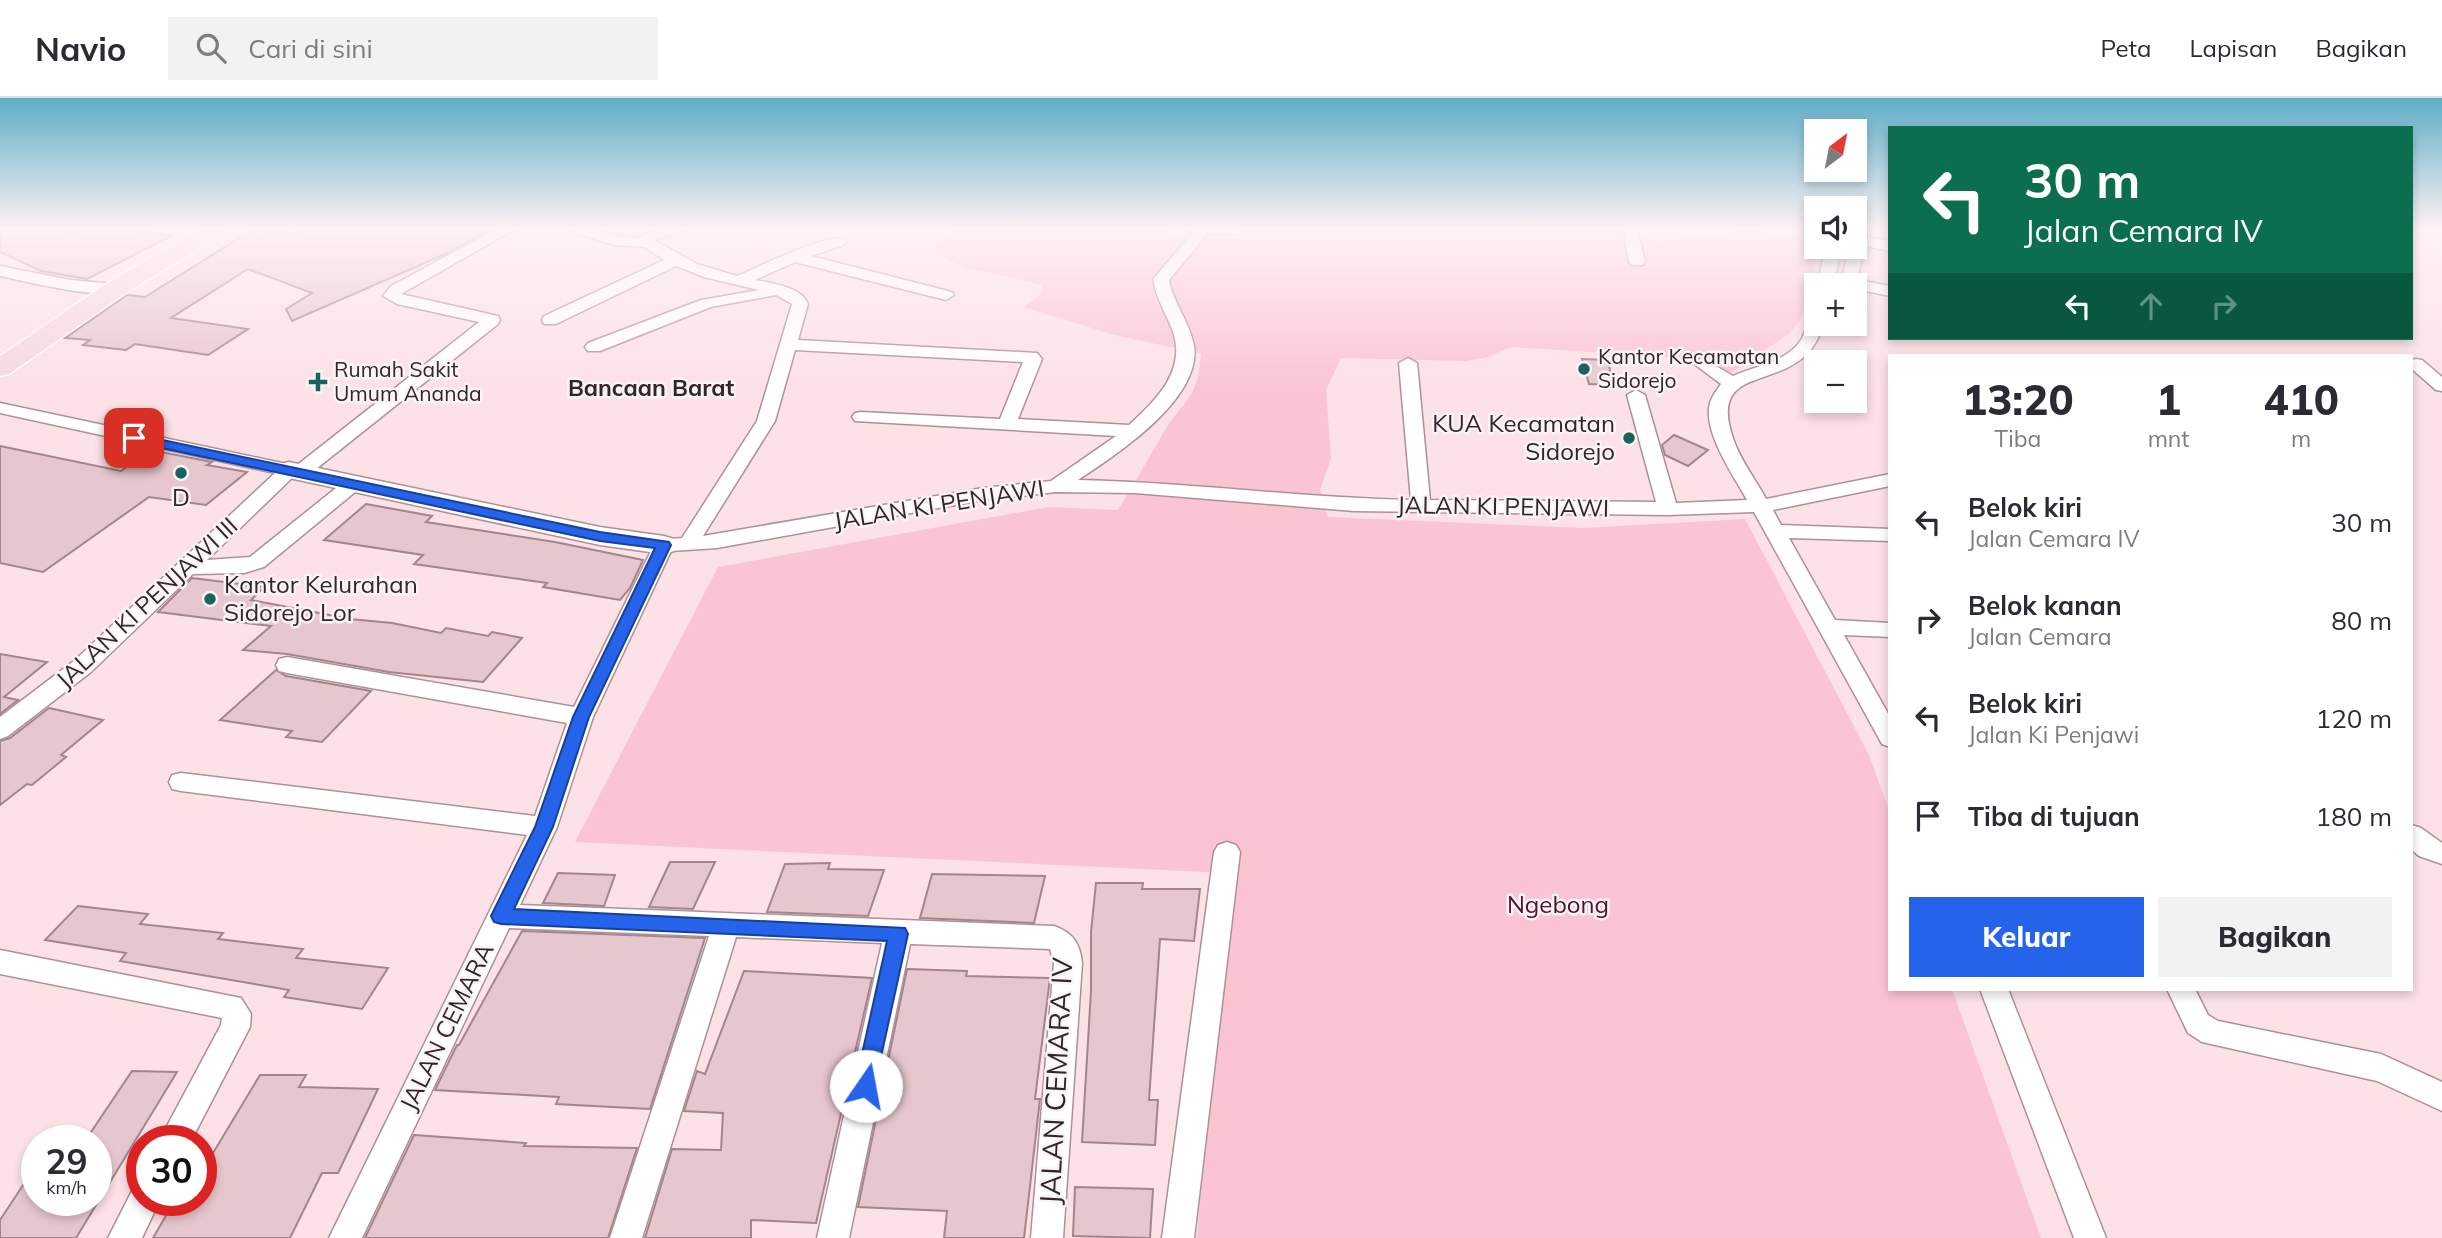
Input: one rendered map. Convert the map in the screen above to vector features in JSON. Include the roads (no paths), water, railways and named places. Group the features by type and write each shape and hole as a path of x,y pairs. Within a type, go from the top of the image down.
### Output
{"main road":[{"path":"0,368 128,281"}],"street":[{"path":"52,281 115,289"},
{"name":"JALAN KI PENJAWI III","path":"0,730 83,666 187,567 294,472 492,320 391,296 393,292 413,281"},
{"path":"550,320 632,281"},
{"path":"740,281 782,292"},
{"path":"891,281 946,295"},
{"path":"1056,486 1135,431 1173,387 1186,363 1185,344 1162,292 1161,281"},
{"path":"1853,281 1859,285 1888,291"},
{"path":"594,347 707,303 782,292"},
{"name":"JALAN CEMARA","path":"345,1238 544,827 581,717 675,545 766,421 800,304 799,300 782,292"},
{"path":"1814,336 1803,352 1733,384 1720,399 1718,407 1725,442 1888,734"},
{"path":"789,345 1031,357 1033,359 1007,424"},
{"path":"2414,364 2442,362"},
{"path":"1408,363 1421,506"},
{"path":"1702,363 1733,384"},
{"path":"2414,364 2442,386"},
{"path":"1636,394 1668,509"},
{"name":"JALAN KI PENJAWI","path":"0,408 600,536 675,545 742,538 983,495 1056,486 1135,487 1354,505 1668,509 1759,505 1888,481"},
{"path":"861,417 1135,431"},
{"path":"187,567 244,566 257,562 353,484"},
{"path":"1774,531 1888,535"},
{"path":"1828,627 1888,631"},
{"path":"286,665 581,717"},
{"path":"181,782 544,827"},
{"path":"2413,836 2428,849 2442,854"},
{"path":"1178,1238 1227,852"},
{"name":"JALAN CEMARA IV","path":"501,916 898,934 1054,938 1066,947 1068,963 1047,1238"},
{"path":"626,1238 726,926"},
{"path":"833,1238 898,934"},
{"path":"0,962 231,1007 237,1014 235,1027 183,1125"},
{"path":"1995,991 2090,1238"},
{"path":"2183,991 2198,1024 2212,1033 2381,1068 2440,1101"},
{"path":"124,1238 136,1216"}],"place":[{"name":"Kantor Kecamatan Sidorejo","path":"1584,369"},
{"name":"Rumah Sakit Umum Ananda","path":"318,382"},
{"name":"KUA Kecamatan Sidorejo","path":"1629,438"},
{"name":"D","path":"181,473"},
{"name":"Kantor Kelurahan Sidorejo Lor","path":"210,599"}],"district":[{"name":"Bancaan Barat","path":"651,388"}],"park label":[{"name":"Ngebong","path":"1558,905"}]}
